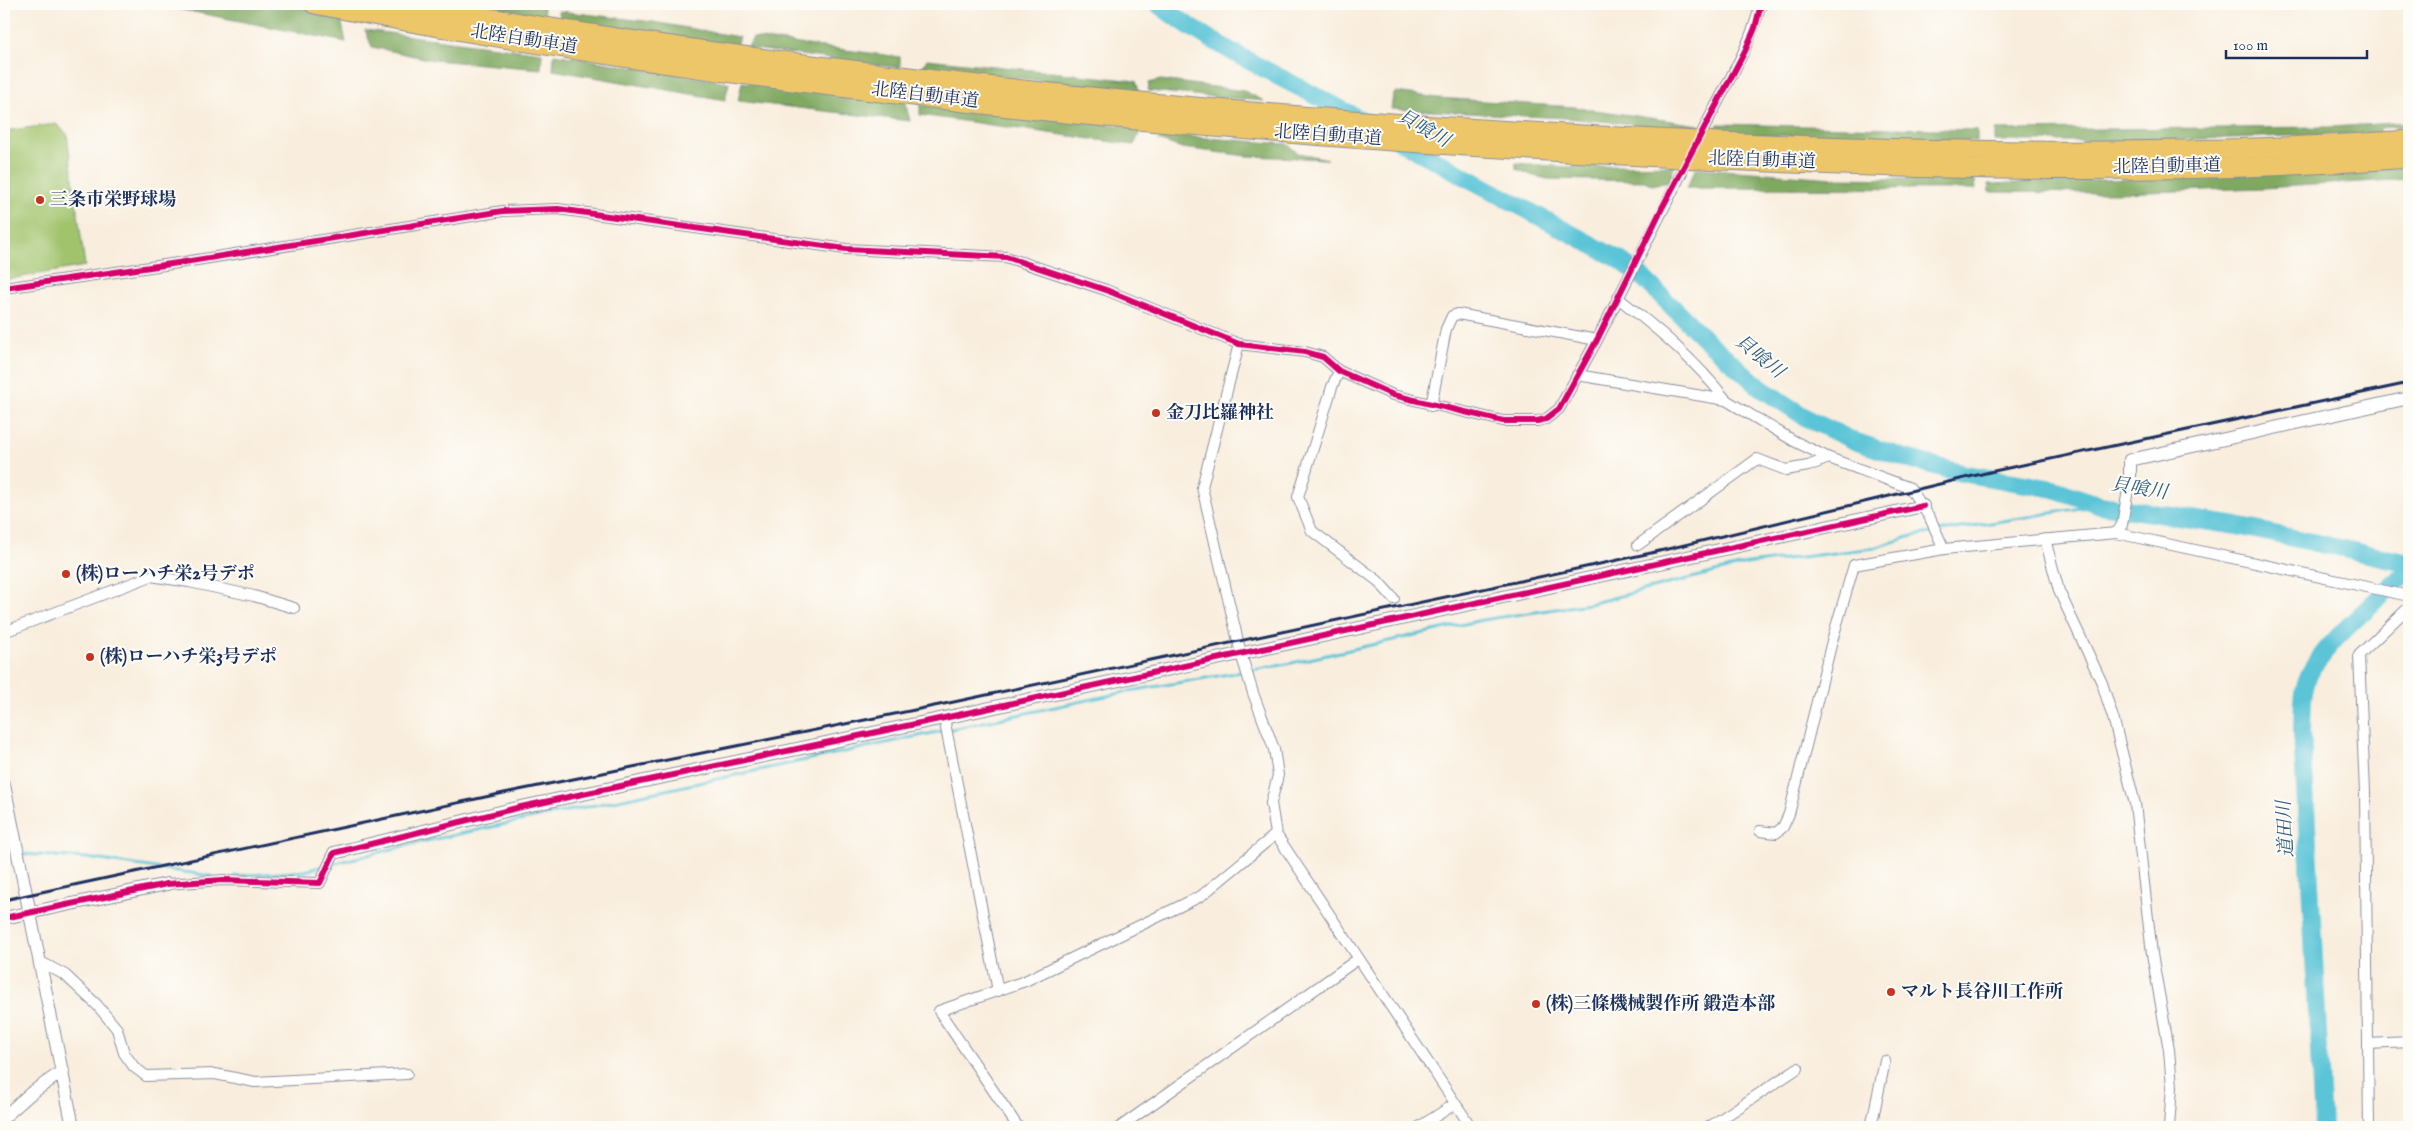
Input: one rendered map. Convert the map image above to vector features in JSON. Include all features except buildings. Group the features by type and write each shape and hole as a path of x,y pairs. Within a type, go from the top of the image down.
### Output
{"highway":[{"name":"北陸自動車道","path":"314,4 494,36 743,74 966,101 1288,134 1503,149 1799,163 2049,168 2267,165 2409,158"},
{"name":"北陸自動車道","path":"406,4 750,58 965,84 1250,112 1469,129 1757,144 1930,150 2157,150 2409,140"}],"street":[{"path":"1701,134 1745,51 1755,28 1761,5"},
{"path":"4,288 178,263 504,211 558,209 846,249 1006,257 1106,290 1239,344 1305,352 1323,358 1339,371 1393,396 1503,421 1537,421 1546,418 1559,409 1597,340 1682,172"},
{"path":"1619,296 1667,336 1708,377 1726,400 1794,441 1828,458 1910,488 1930,518 1943,545"},
{"path":"1432,406 1446,329 1452,316 1458,314 1597,340"},
{"path":"1239,344 1202,487 1241,654 1253,693 1274,748 1278,775 1271,803 1276,834 1471,1127"},
{"path":"1339,371 1332,387 1298,497 1312,531 1378,581 1394,599"},
{"path":"1577,375 1726,400"},
{"path":"2119,529 2130,478 2130,460 2409,398"},
{"path":"1638,545 1756,459 1786,470 1808,466 1828,458"},
{"path":"4,918 168,884 222,880 320,883 334,853 521,807 946,722 1241,654 1923,506"},
{"path":"1760,831 1776,833 1783,828 1789,814 1832,641 1854,565 1943,545 2045,539 2119,529 2363,587 2409,596"},
{"path":"2045,539 2059,591 2084,641 2104,690 2114,721 2135,804 2152,954 2169,1050 2172,1087 2169,1127"},
{"path":"4,632 151,576 254,596 294,608"},
{"path":"2369,1127 2365,792 2359,656 2409,607"},
{"path":"946,722 998,991"},
{"path":"4,784 28,913 74,1127"},
{"path":"1018,1127 939,1011 1025,981 1201,896 1276,834"},
{"path":"1120,1127 1358,959"},
{"path":"39,961 65,975 97,1005 117,1029 124,1053 134,1067 146,1076 215,1074 255,1082 407,1074"},
{"path":"2368,1044 2409,1042"},
{"path":"1871,1127 1885,1061"},
{"path":"1709,1127 1798,1068"},
{"path":"4,1117 30,1094 63,1071"},
{"path":"1420,1127 1455,1104"}],"green space":[{"path":"153,4 286,4 340,15 346,42"},
{"path":"477,4 543,5 545,16"},
{"path":"559,11 653,22 739,37 736,46 560,19"},
{"path":"365,30 542,53 541,69 433,60 372,47"},
{"path":"753,38 900,57 900,68 747,48"},
{"path":"554,54 729,83 725,100 553,70"},
{"path":"927,59 1136,81 1139,91 922,68"},
{"path":"1161,80 1244,91 1264,101 1148,91 1149,83"},
{"path":"742,82 905,102 910,121 738,101"},
{"path":"1396,92 1438,98 1574,107 1699,125 1701,130 1565,118 1391,109 1393,95"},
{"path":"920,105 1142,128 1134,145 920,115"},
{"path":"2409,122 2409,126 2380,128 2379,133 2143,141 1995,141 1995,130 2331,127"},
{"name":"三条市栄野球場","path":"56,124 67,134 85,266 4,280 4,131"},
{"path":"1718,124 1977,130 1977,141 1714,134"},
{"path":"1181,136 1287,144 1298,153 1328,159 1247,156 1182,148 1158,140"},
{"path":"1516,163 1564,167 1675,165 1669,181 1652,185 1645,181 1548,179 1516,169"},
{"path":"2409,167 2409,179 2264,188 2117,193 1989,192 1988,184 2189,177"},
{"path":"1696,168 1833,178 1975,180 1976,189 1686,188"}],"waterway":[{"name":"貝喰川","path":"1157,4 1232,52 1363,121"},
{"name":"貝喰川","path":"1401,142 1620,260 1640,275 1706,340 1762,389 1808,419 1854,441 1905,458 1961,473 2054,489 2100,505 2237,526 2409,563"},
{"path":"332,864 412,844 1130,691 1287,664 1482,620 1589,604 1747,564 1874,548 1912,536 2100,505"},
{"name":"道田川","path":"2323,1127 2302,732 2306,682 2316,663 2327,649 2409,570"},
{"path":"4,854 16,854"},
{"path":"22,854 87,858 212,876"},
{"path":"235,876 305,871 326,865"}],"railway":[{"path":"4,900 504,793 949,703 1651,553 1994,471 2409,383"}],"cycle path":[{"path":"4,288 178,263 503,211 558,209 846,249 1006,257 1106,290 1239,344 1305,352 1323,357 1339,371 1393,395 1503,421 1537,421 1546,419 1559,409 1597,340 1662,208 1745,51 1755,28 1761,4"},
{"path":"4,918 167,884 223,880 320,883 334,853 521,807 944,718 1923,506"}],"place":[{"name":"三条市栄野球場","path":"40,200"},
{"name":"金刀比羅神社","path":"1156,413"},
{"name":"(株)ローハチ栄2号デポ","path":"66,574"},
{"name":"(株)ローハチ栄3号デポ","path":"90,657"},
{"name":"マルト長谷川工作所","path":"1891,992"},
{"name":"(株)三條機械製作所 鍛造本部","path":"1536,1004"}]}
